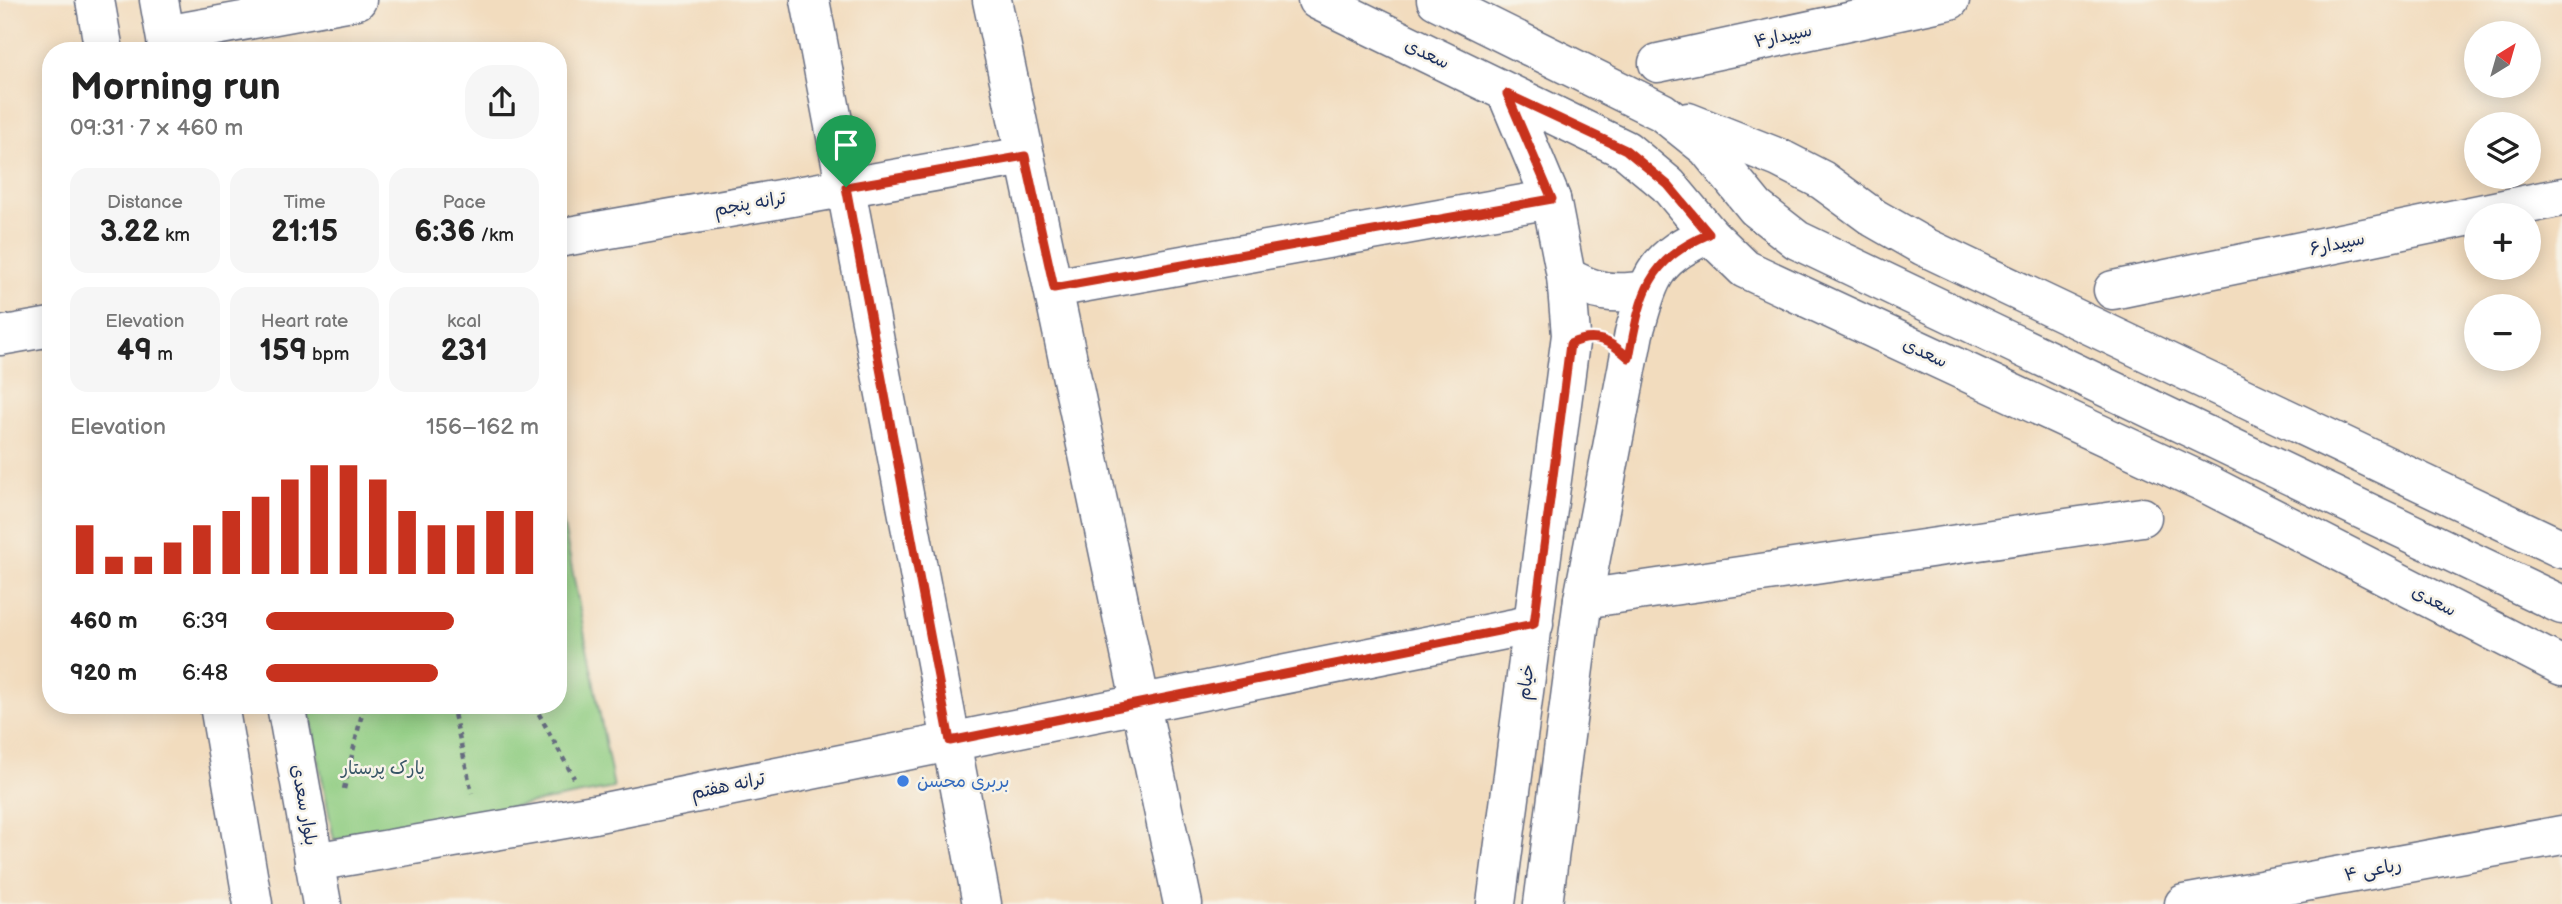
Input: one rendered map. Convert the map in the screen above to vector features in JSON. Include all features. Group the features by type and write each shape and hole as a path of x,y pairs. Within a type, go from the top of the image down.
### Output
{"street":[{"path":"95,0 102,42"},
{"path":"164,28 357,0"},
{"path":"810,0 982,904"},
{"path":"992,0 1183,904"},
{"name":"سعدی","path":"1317,0 1626,150 1668,185 1709,234 1745,269 2205,483 2562,666"},
{"path":"1436,0 1662,112 1779,158 1822,180 1874,218 1923,246 2562,549"},
{"name":"سپیدار۴","path":"1658,63 1950,0"},
{"name":"خیام","path":"1496,904 1570,344 1566,276 1552,199 1507,94"},
{"path":"1662,112 1707,149 1756,208 1797,240 2562,605"},
{"name":"ترانه پنجم","path":"567,236 1025,156"},
{"name":"سپیدار۶","path":"2113,290 2562,197"},
{"path":"1054,288 1552,199"},
{"path":"1543,904 1583,599 1629,358 1646,290 1659,264 1681,246 1709,234"},
{"path":"1566,276 1603,293 1646,290"},
{"path":"0,336 42,329"},
{"path":"1570,344 1582,338 1600,339 1612,342 1629,358"},
{"path":"1583,599 2142,517"},
{"name":"ترانه هفتم","path":"314,862 594,814 1534,624"},
{"path":"221,714 253,904"},
{"name":"بلوار سعدی","path":"288,714 322,904"},
{"name":"رباعی ۴","path":"2184,904 2309,893 2562,835"}],"path":[{"path":"344,791 362,714"},
{"path":"454,714 481,833"},
{"path":"539,714 594,814"}],"green space":[{"name":"پارک پرستار","path":"567,543 614,788 334,840 310,714 567,714"}],"place":[{"name":"بربری محسن","path":"903,781"}],"route":[{"path":"1507,94 1626,150 1668,185 1709,234 1681,246 1659,264 1646,290 1629,358 1612,342 1600,339 1582,338 1570,344 1534,624 950,741 846,187 1025,156 1054,288 1552,199 1507,94"}]}
